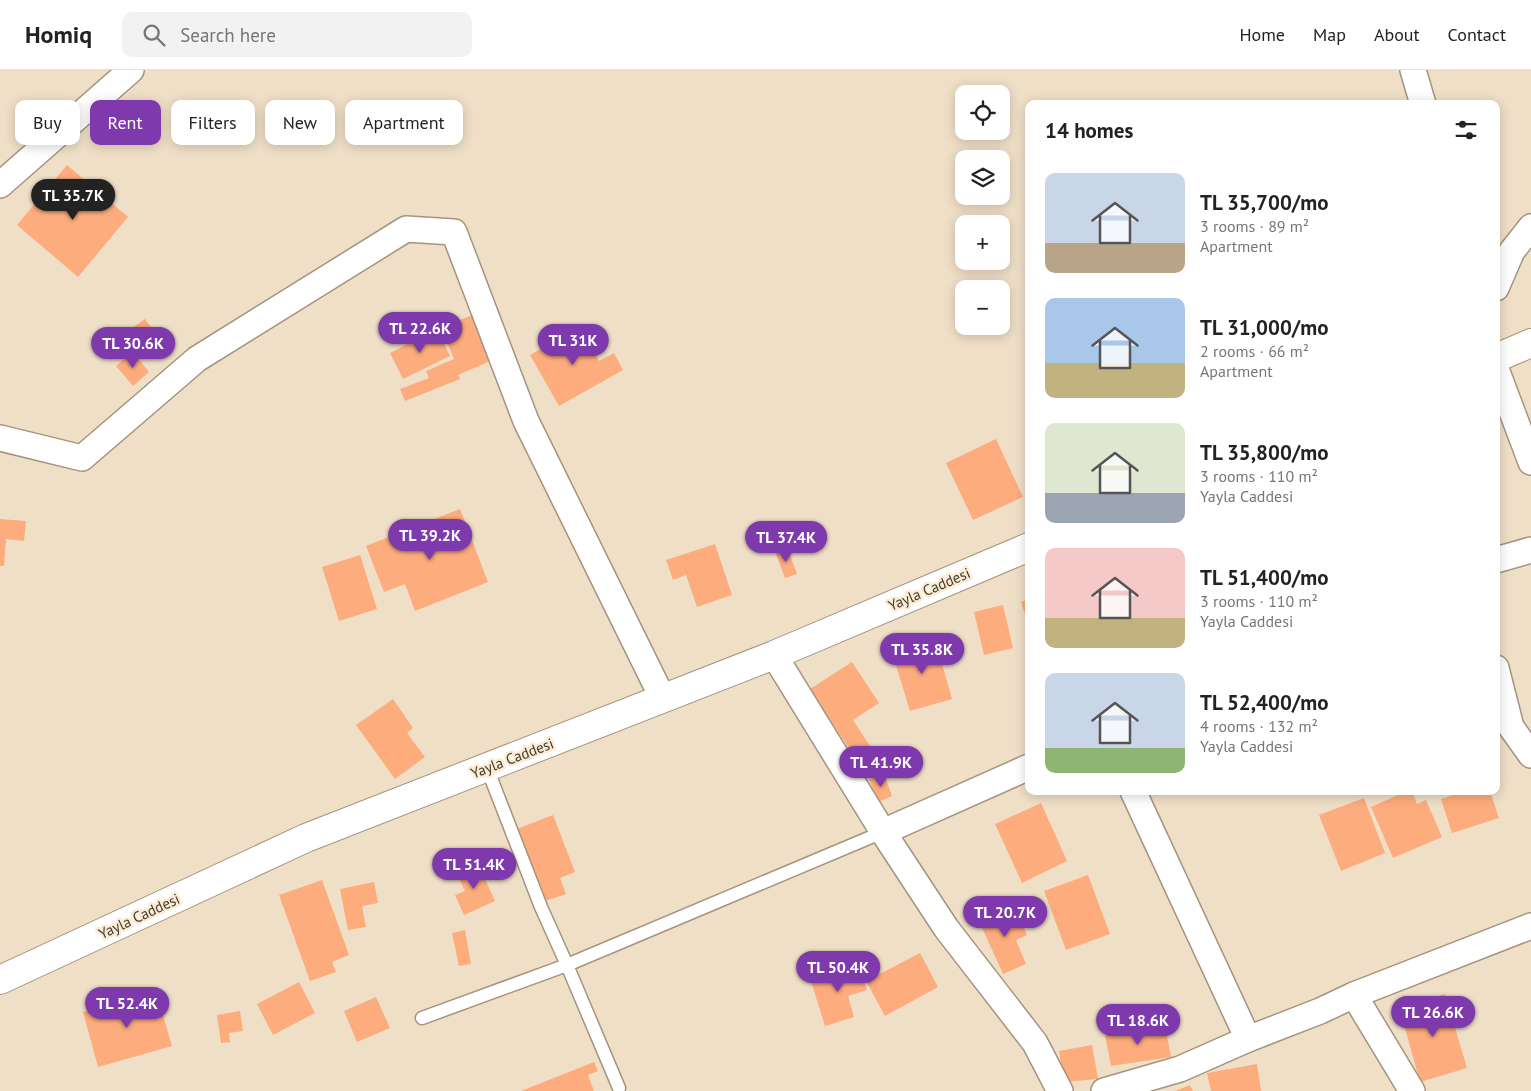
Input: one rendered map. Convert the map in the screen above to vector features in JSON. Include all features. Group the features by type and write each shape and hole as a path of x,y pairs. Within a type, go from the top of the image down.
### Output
{"street":[{"path":"0,185 131,70"},
{"path":"1413,70 1422,100"},
{"path":"1500,279 1512,251 1531,227"},
{"path":"0,438 82,458 197,359 406,229 454,232 526,422 663,699"},
{"path":"1500,356 1531,343"},
{"path":"1500,380 1531,462"},
{"name":"Yayla Caddesi","path":"0,980 306,838 774,655 1025,549"},
{"path":"1500,559 1531,550"},
{"path":"774,655 883,832 946,928 1035,1043 1060,1091"},
{"path":"1500,684 1511,727 1531,755"},
{"path":"883,832 1025,769"},
{"path":"1135,795 1248,1039"},
{"path":"1104,1091 1180,1069 1248,1039 1320,1012 1354,995 1531,926"},
{"path":"1354,995 1412,1091"}],"lane":[{"path":"487,768 541,907 618,1088"},
{"path":"422,1018 567,965 883,832"}],"building":[{"path":"67,165 128,217 78,277 17,225"},
{"path":"472,315 490,361 458,375 460,379 405,401 400,389 429,378 426,371 454,359 441,328"},
{"path":"145,319 158,337 139,351 125,333"},
{"path":"580,327 599,361 614,353 623,370 559,406 530,355"},
{"path":"437,329 450,356 403,379 390,353"},
{"path":"133,352 149,372 133,386 116,366"},
{"path":"996,439 1023,497 973,520 946,463"},
{"path":"460,509 488,582 415,611 405,584 384,592 366,546"},
{"path":"0,519 26,521 24,541 6,539 4,566 0,566"},
{"path":"715,544 732,595 697,607 686,575 673,580 666,560"},
{"path":"787,547 797,574 785,578 775,552"},
{"path":"360,555 377,609 339,621 322,567"},
{"path":"1025,600 1025,614 1021,602"},
{"path":"1003,605 1013,648 984,655 974,612"},
{"path":"935,639 952,699 910,711 892,652"},
{"path":"852,662 879,703 853,720 870,746 854,756 810,689"},
{"path":"393,699 413,728 407,733 425,757 395,779 356,725"},
{"path":"884,774 892,796 878,802 869,780"},
{"path":"1398,795 1414,795 1417,804 1426,800 1442,837 1393,858 1371,807"},
{"path":"1453,795 1491,795 1499,818 1452,833 1441,799"},
{"path":"1364,798 1385,853 1341,871 1319,815"},
{"path":"1041,803 1067,861 1022,883 995,824"},
{"path":"553,815 575,872 560,878 566,894 545,901 517,829"},
{"path":"478,864 495,901 464,915 455,895 465,891 457,874"},
{"path":"1088,875 1110,934 1066,950 1044,891"},
{"path":"322,880 349,955 332,962 336,972 310,981 279,895"},
{"path":"374,882 378,903 362,906 366,927 348,930 340,889"},
{"path":"1014,905 1027,935 1016,940 1026,964 1003,974 979,921"},
{"path":"465,930 471,964 459,966 452,933"},
{"path":"920,953 938,987 885,1016 866,981"},
{"path":"858,963 867,990 848,996 854,1017 825,1026 810,978"},
{"path":"299,982 315,1013 273,1035 257,1004"},
{"path":"156,991 172,1046 98,1067 83,1012"},
{"path":"1445,994 1467,1068 1420,1082 1399,1007"},
{"path":"376,997 390,1028 357,1042 344,1011"},
{"path":"240,1011 243,1031 229,1033 230,1042 221,1043 217,1015"},
{"path":"1165,1026 1171,1057 1111,1066 1105,1035"},
{"path":"1092,1045 1098,1079 1064,1082 1059,1051"},
{"path":"594,1062 598,1071 588,1075 594,1091 521,1091"},
{"path":"1257,1064 1261,1091 1211,1091 1207,1073"},
{"path":"1190,1085 1193,1091 1175,1091"}]}
